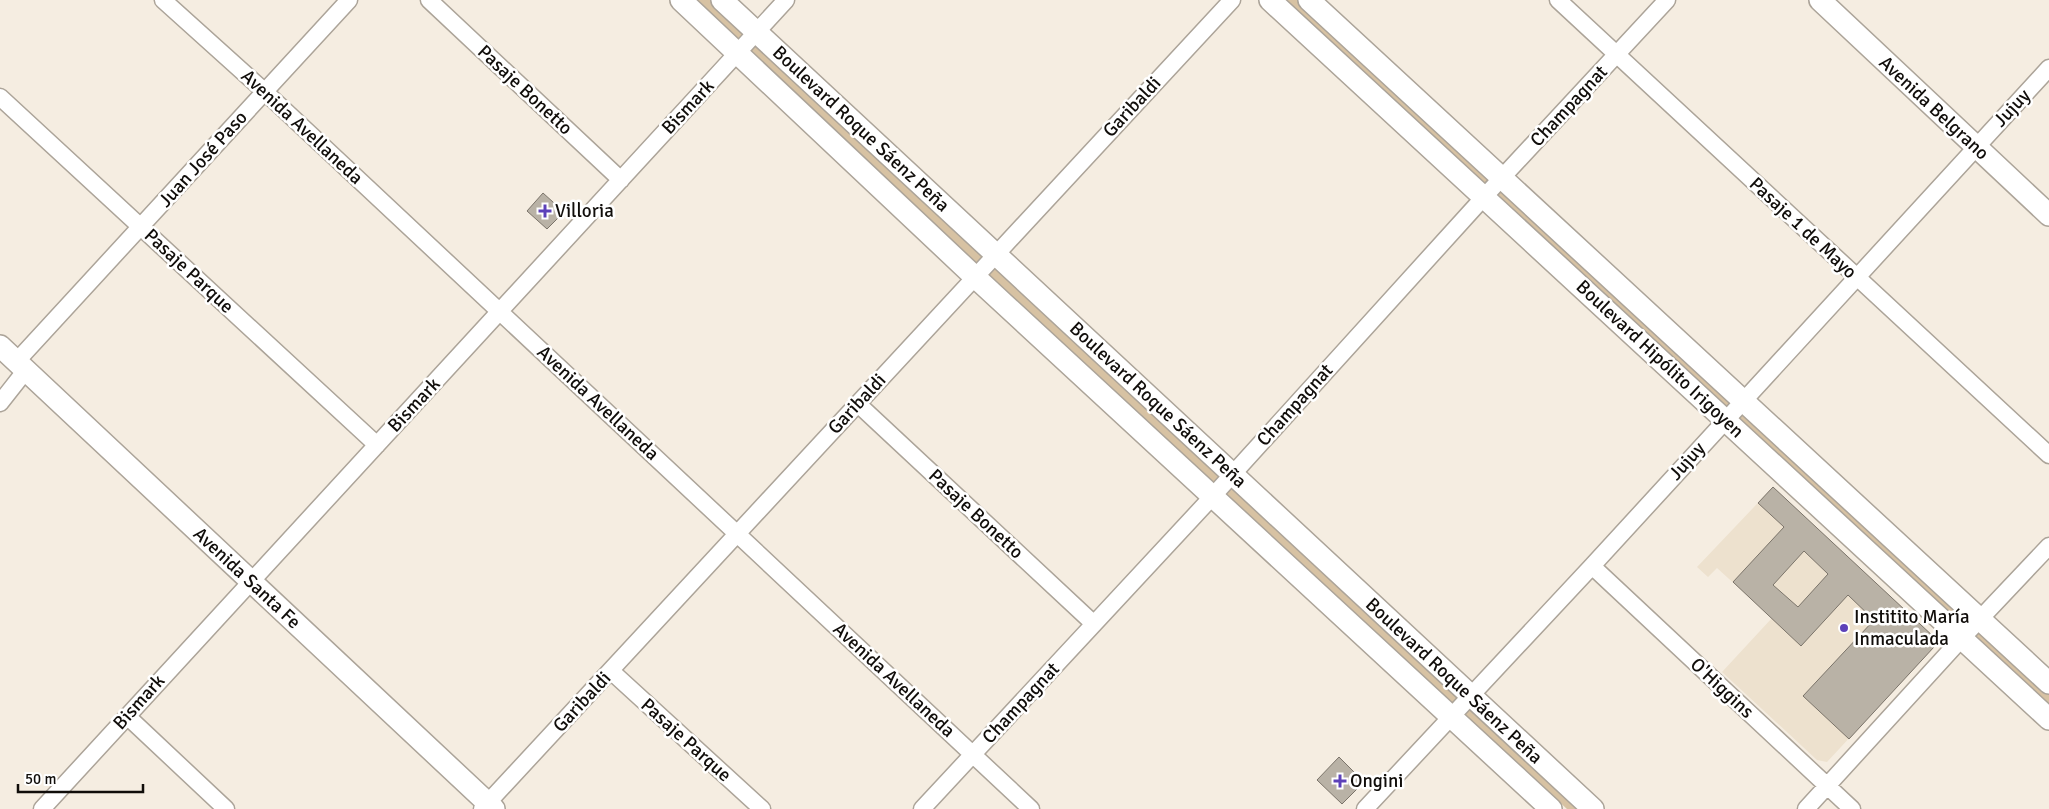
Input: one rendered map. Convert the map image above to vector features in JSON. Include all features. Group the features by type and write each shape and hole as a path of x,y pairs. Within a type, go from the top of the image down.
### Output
{"street":[{"name":"Avenida Avellaneda","path":"163,0 264,91 1031,809"},
{"name":"Juan José Paso","path":"0,403 10,359 141,227 349,0"},
{"name":"Pasaje Bonetto","path":"429,0 620,180"},
{"name":"Boulevard Roque Sáenz Peña","path":"681,0 975,277 1450,718 1551,809"},
{"name":"Boulevard Roque Sáenz Peña","path":"722,0 1593,809"},
{"name":"Bismark","path":"42,809 786,0"},
{"name":"Garibaldi","path":"488,807 611,670 1232,0"},
{"name":"Boulevard Hipólito Irigoyen","path":"1270,0 2049,719"},
{"name":"Boulevard Hipólito Irigoyen","path":"1309,0 2049,683"},
{"name":"Pasaje 1 de Mayo","path":"1558,0 2049,455"},
{"name":"Champagnat","path":"922,809 1212,496 1502,177 1668,0"},
{"name":"Avenida Belgrano","path":"1820,0 2049,214"},
{"name":"Jujuy","path":"1365,809 1592,566 2049,68"},
{"name":"Pasaje Parque","path":"0,97 377,445"},
{"name":"Avenida Santa Fe","path":"10,359 251,581 488,807"},
{"name":"Pasaje Bonetto","path":"858,404 1094,624"},
{"path":"1806,809 2049,546"},
{"name":"O'Higgins","path":"1592,566 1852,809"},
{"name":"Pasaje Parque","path":"611,670 762,809"},
{"path":"127,716 226,809"}],"shaded area":[{"path":"692,0 711,0 1582,809 1567,809"},
{"path":"1270,0 1309,0 2049,683 2049,719"},
{"name":"Institito María Inmaculada","path":"1773,487 1935,638 1934,647 1827,762 1817,760 1722,672 1772,618 1717,568 1708,577 1697,567"}],"building":[{"name":"Villoria","path":"543,193 564,212 547,229 527,211"},
{"path":"1773,487 1935,638 1934,647 1849,739 1803,696 1874,620 1848,595 1801,646 1733,582 1784,527 1758,503","holes":["1804,551 1828,574 1798,607 1773,585"]},
{"name":"Ongini","path":"1339,757 1364,782 1342,804 1317,780"}],"place":[{"name":"Villoria","path":"545,211"},
{"name":"Institito María Inmaculada","path":"1844,628"},
{"name":"Ongini","path":"1340,781"}]}
